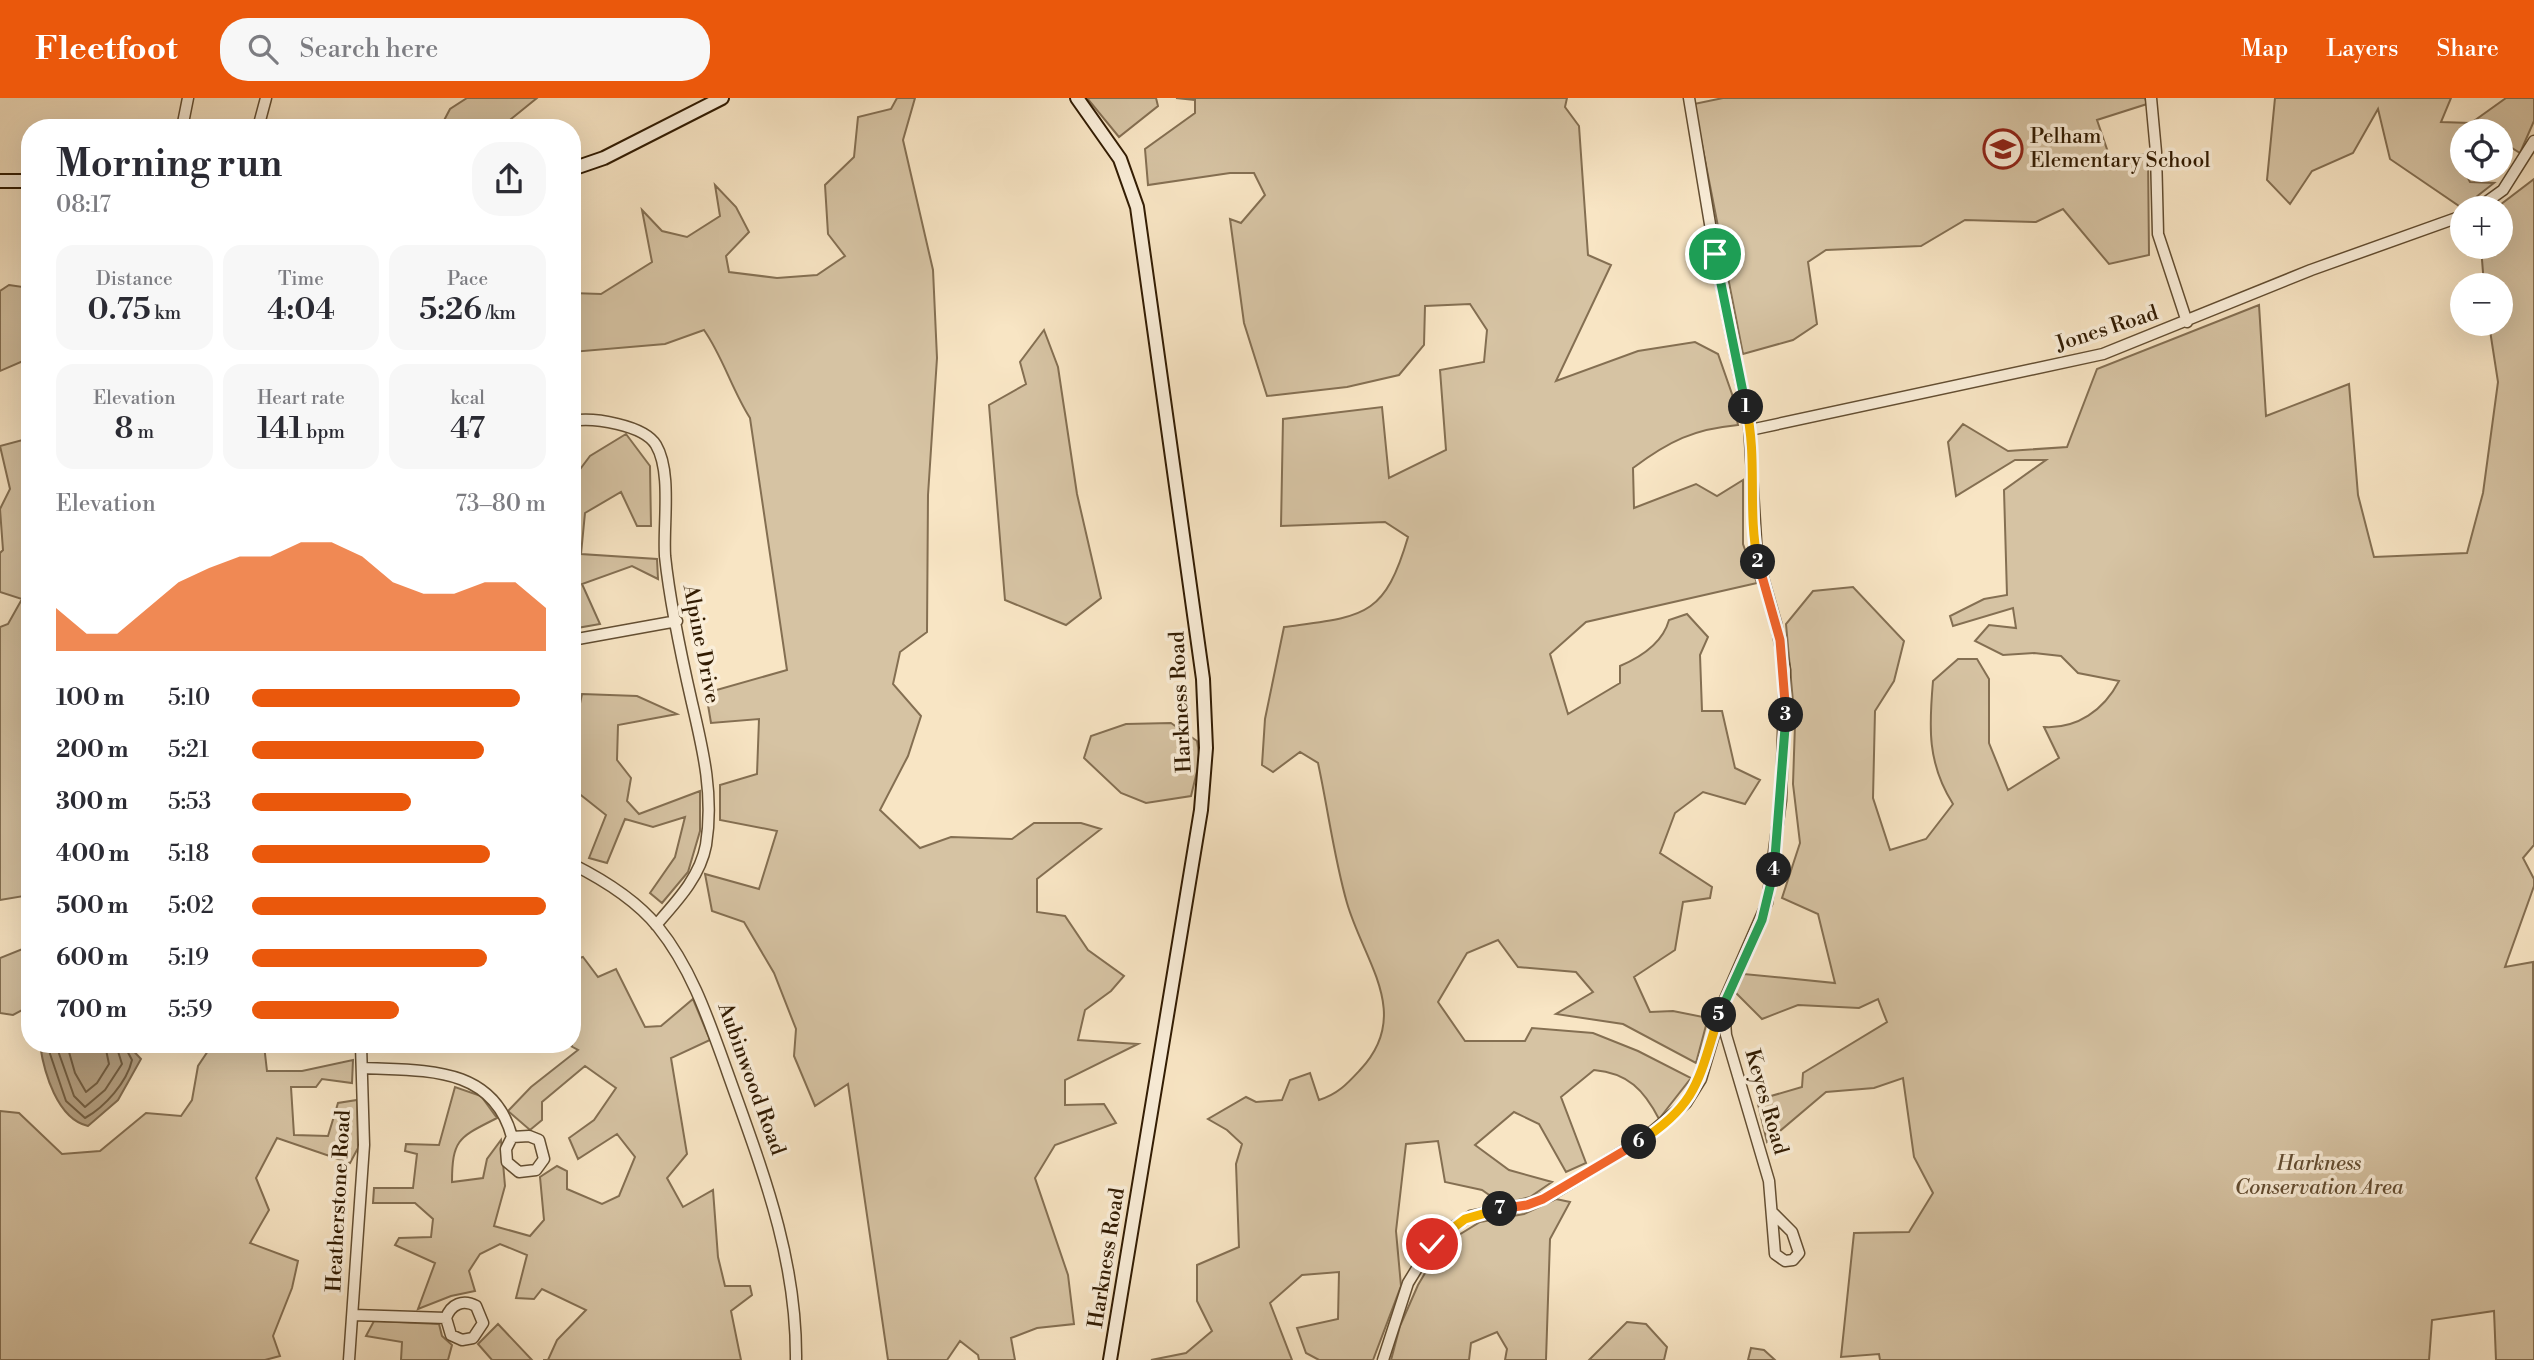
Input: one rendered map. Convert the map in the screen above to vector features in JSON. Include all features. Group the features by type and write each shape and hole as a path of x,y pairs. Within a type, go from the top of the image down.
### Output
{"main road":[{"path":"581,166 604,158 722,98"},
{"name":"Harkness Road","path":"1077,98 1120,159 1138,207 1188,557 1206,736 1204,790 1191,881 1110,1360"},
{"path":"0,181 21,181"}],"street":[{"path":"184,119 188,98"},
{"path":"260,119 266,98"},
{"path":"1383,1360 1405,1291 1438,1238 1471,1216 1527,1205 1543,1199 1665,1123 1685,1103 1701,1079 1724,1001 1768,903 1780,817 1786,719 1783,652 1755,541 1750,430 1715,254 1689,98"},
{"path":"2151,98 2158,176 2158,234 2187,322"},
{"path":"2495,196 2503,190 2534,141"},
{"name":"Jones Road","path":"1750,430 2063,365 2116,350 2311,270 2450,220"},
{"name":"Alpine Drive","path":"581,421 613,423 644,435 656,445 663,468 666,556 705,752 707,829 704,851 691,882 656,925"},
{"path":"581,638 677,621"},
{"name":"Aubinwood Road","path":"581,870 629,901 656,925 702,1002 769,1185 790,1278 796,1360"},
{"name":"Keyes Road","path":"1724,1001 1726,1035 1765,1167 1773,1213 1775,1254 1785,1261 1793,1260 1799,1253 1796,1240 1773,1213"},
{"name":"Heatherstone Road","path":"349,1360 364,1144 362,1053"},
{"path":"364,1068 435,1072 463,1079 496,1102 512,1137"},
{"path":"534,1136 540,1140 544,1159 536,1170 519,1172 507,1162 506,1149 512,1137 534,1136"},
{"path":"353,1315 446,1318"}],"green space":[{"path":"467,98 537,98 511,119 445,119 450,109"},
{"path":"897,98 915,98 903,140 933,270 937,358 928,495 927,632 900,652 893,684 921,716 908,756 880,810 920,848 951,837 1012,839 1034,823 1081,823 1101,829 1037,879 1037,912 1065,916 1088,950 1124,976 1111,991 1085,1010 1078,1040 1138,1044 1065,1080 1065,1105 1104,1104 1116,1123 1055,1145 1035,1178 1068,1275 1074,1324 1037,1328 1011,1338 1015,1360 979,1360 978,1355 960,1341 947,1360 888,1360 848,1084 815,1106 794,1056 796,1029 774,973 744,922 712,911 705,874 759,889 777,831 720,820 720,785 757,774 759,719 711,723 706,693 787,670 750,418 704,330 665,344 581,351 581,293 601,294 652,262 642,210 662,231 687,237 720,216 715,185 736,207 749,232 726,256 729,272 777,278 817,275 845,256 828,234 825,185 854,157 858,117 891,109"},
{"path":"1087,98 1156,98 1158,106 1119,137"},
{"path":"1176,98 1567,98 1565,107 1579,126 1588,255 1611,265 1556,381 1638,351 1695,342 1718,354 1732,394 1738,425 1682,438 1658,450 1633,468 1634,508 1696,484 1717,496 1743,480 1743,544 1757,583 1586,622 1550,654 1568,714 1620,683 1620,666 1650,648 1662,635 1669,620 1687,614 1708,637 1700,655 1702,711 1722,711 1735,768 1760,780 1745,804 1703,792 1675,813 1660,853 1712,887 1710,898 1683,902 1675,950 1634,977 1650,1012 1673,1011 1708,1018 1696,1063 1623,1024 1556,1014 1593,992 1576,972 1518,967 1498,940 1467,953 1438,1002 1465,1041 1525,1041 1532,1028 1593,1033 1638,1051 1691,1078 1659,1119 1634,1085 1616,1075 1594,1070 1561,1097 1586,1163 1566,1172 1539,1124 1514,1112 1475,1145 1509,1170 1552,1182 1530,1197 1502,1204 1482,1190 1445,1182 1438,1141 1406,1144 1396,1231 1401,1286 1373,1360 1319,1360 1306,1353 1297,1328 1338,1319 1339,1272 1302,1275 1270,1303 1292,1360 1151,1360 1186,1353 1212,1331 1197,1301 1197,1265 1239,1247 1236,1164 1242,1144 1227,1130 1208,1119 1246,1097 1256,1102 1282,1100 1290,1080 1310,1073 1319,1100 1332,1095 1360,1070 1375,1049 1383,1029 1384,1008 1380,988 1342,886 1318,763 1300,752 1273,772 1262,765 1265,719 1284,627 1333,620 1367,609 1390,584 1408,537 1385,522 1281,526 1283,419 1382,407 1389,478 1446,450 1440,370 1484,362 1487,330 1470,304 1425,306 1424,345 1399,375 1347,387 1267,396 1244,323 1230,219 1241,223 1265,195 1254,173 1230,173 1148,185 1145,149 1195,113 1195,100"},
{"path":"1723,98 2145,98 2147,104 2097,120 2110,158 2148,154 2149,255 2109,264 2063,209 2036,222 1965,220 1921,246 1826,250 1808,262 1817,324 1793,340 1743,354 1694,104"},
{"path":"2275,98 2451,98 2441,122 2450,122 2450,182 2494,183 2477,196 2450,196 2450,200 2390,159 2378,109 2353,153 2312,171 2290,204 2267,180"},
{"path":"2506,98 2534,98 2534,121 2520,153 2513,149 2513,119 2477,119"},
{"name":"Harkness Conservation Area","path":"2534,179 2534,845 2523,858 2534,879 2534,886 2505,967 2533,962 2534,1360 2496,1360 2494,1311 2432,1320 2429,1360 1880,1360 1879,1354 1841,1357 1854,1233 1909,1232 1933,1193 1914,1157 1903,1078 1874,1088 1826,1092 1767,1142 1757,1100 1802,1087 1803,1073 1887,1022 1878,999 1859,1008 1798,1005 1762,1019 1735,992 1744,974 1835,983 1818,914 1782,898 1800,843 1793,784 1795,724 1786,624 1813,591 1853,587 1904,641 1894,681 1875,711 1873,798 1890,850 1926,839 1953,804 1938,774 1934,759 1931,714 1933,681 1958,659 1977,659 1989,679 1989,743 2008,790 2059,758 2044,727 2068,725 2088,716 2106,701 2119,681 2078,673 2061,656 2034,653 2003,655 1975,641 1989,625 2016,628 2013,608 1953,626 1950,616 1984,599 2007,595 2004,490 2046,460 2015,460 1956,496 1948,442 1963,424 2008,451 2067,447 2097,369 2259,305 2266,416 2349,384 2358,495 2374,557 2467,553 2483,493 2498,382 2491,336 2513,336 2513,273 2483,273 2482,259 2513,259 2512,196"},
{"path":"9,285 21,287 21,362 0,371 0,291"},
{"path":"1044,330 1058,367 1077,494 1101,598 1066,625 1005,600 989,405 1026,384 1020,362"},
{"path":"626,434 650,466 651,526 637,526 621,492 585,513 581,554 581,468 590,456"},
{"path":"21,440 21,599 0,592 0,553 3,550 0,509 10,489 0,446"},
{"path":"581,554 657,559 658,579 632,566 582,584 600,624 581,627"},
{"path":"21,601 21,896 0,900 0,627 8,624"},
{"path":"582,694 637,696 677,714 618,725 617,760 631,778 627,801 639,814 700,791 700,831 688,872 662,903 650,893 675,857 685,817 653,827 625,819 607,863 589,858 606,815 581,795"},
{"path":"1171,723 1197,741 1200,759 1191,796 1146,803 1121,793 1084,758 1091,736 1126,724"},
{"path":"21,950 21,1011 13,1015 0,1013 0,958"},
{"path":"581,958 598,977 616,969 645,1027 661,1026 693,999 710,1040 671,1058 687,1154 667,1178 683,1207 713,1190 718,1257 725,1286 750,1286 752,1295 731,1311 741,1360 548,1360 557,1340 586,1310 542,1289 534,1299 516,1298 527,1255 500,1244 480,1254 469,1271 475,1291 451,1296 418,1309 435,1263 395,1245 399,1238 431,1237 433,1219 415,1203 373,1203 374,1188 413,1188 417,1154 405,1151 406,1144 439,1145 455,1087 481,1096 497,1118 474,1130 461,1141 456,1147 452,1167 452,1182 483,1178 487,1159 501,1140 505,1186 494,1226 530,1236 544,1220 540,1177 557,1166 567,1171 567,1189 602,1204 619,1196 635,1157 617,1134 578,1159 569,1138 594,1120 616,1088 585,1066 542,1102 542,1120 530,1130 508,1111 531,1087 574,1053 581,1053"},
{"path":"207,1053 265,1053 267,1071 302,1071 353,1060 352,1083 322,1079 316,1087 291,1087 294,1135 328,1136 338,1103 357,1100 358,1148 350,1163 277,1138 256,1178 269,1210 250,1243 298,1261 292,1288 273,1336 280,1356 265,1360 0,1360 0,1111 19,1113 62,1154 100,1151 146,1113 181,1116 192,1100 198,1066"},
{"path":"1556,1199 1570,1202 1550,1239 1546,1360 1505,1360 1507,1349 1497,1332 1471,1343 1469,1360 1391,1360 1400,1326 1418,1285 1441,1246 1480,1222 1524,1214"},
{"path":"374,1321 439,1324 442,1336 452,1345 448,1360 401,1360 402,1342 366,1336"},
{"path":"1627,1322 1646,1324 1667,1347 1664,1360 1589,1360"},
{"path":"498,1324 532,1360 492,1360 478,1344"},
{"path":"1751,1348 1764,1350 1775,1360 1748,1360"}],"water":[{"path":"42,1053 135,1053 141,1059 118,1100 88,1126 77,1122 60,1104"}],"place":[{"name":"Pelham Elementary School","path":"2003,149"}],"route":[{"path":"1432,1244 1451,1226 1471,1216 1495,1209 1527,1205 1551,1195 1646,1137 1680,1109 1701,1079 1724,1001 1765,912 1773,874 1781,800 1786,719 1785,670 1776,623 1757,557 1751,434 1715,254"}]}
